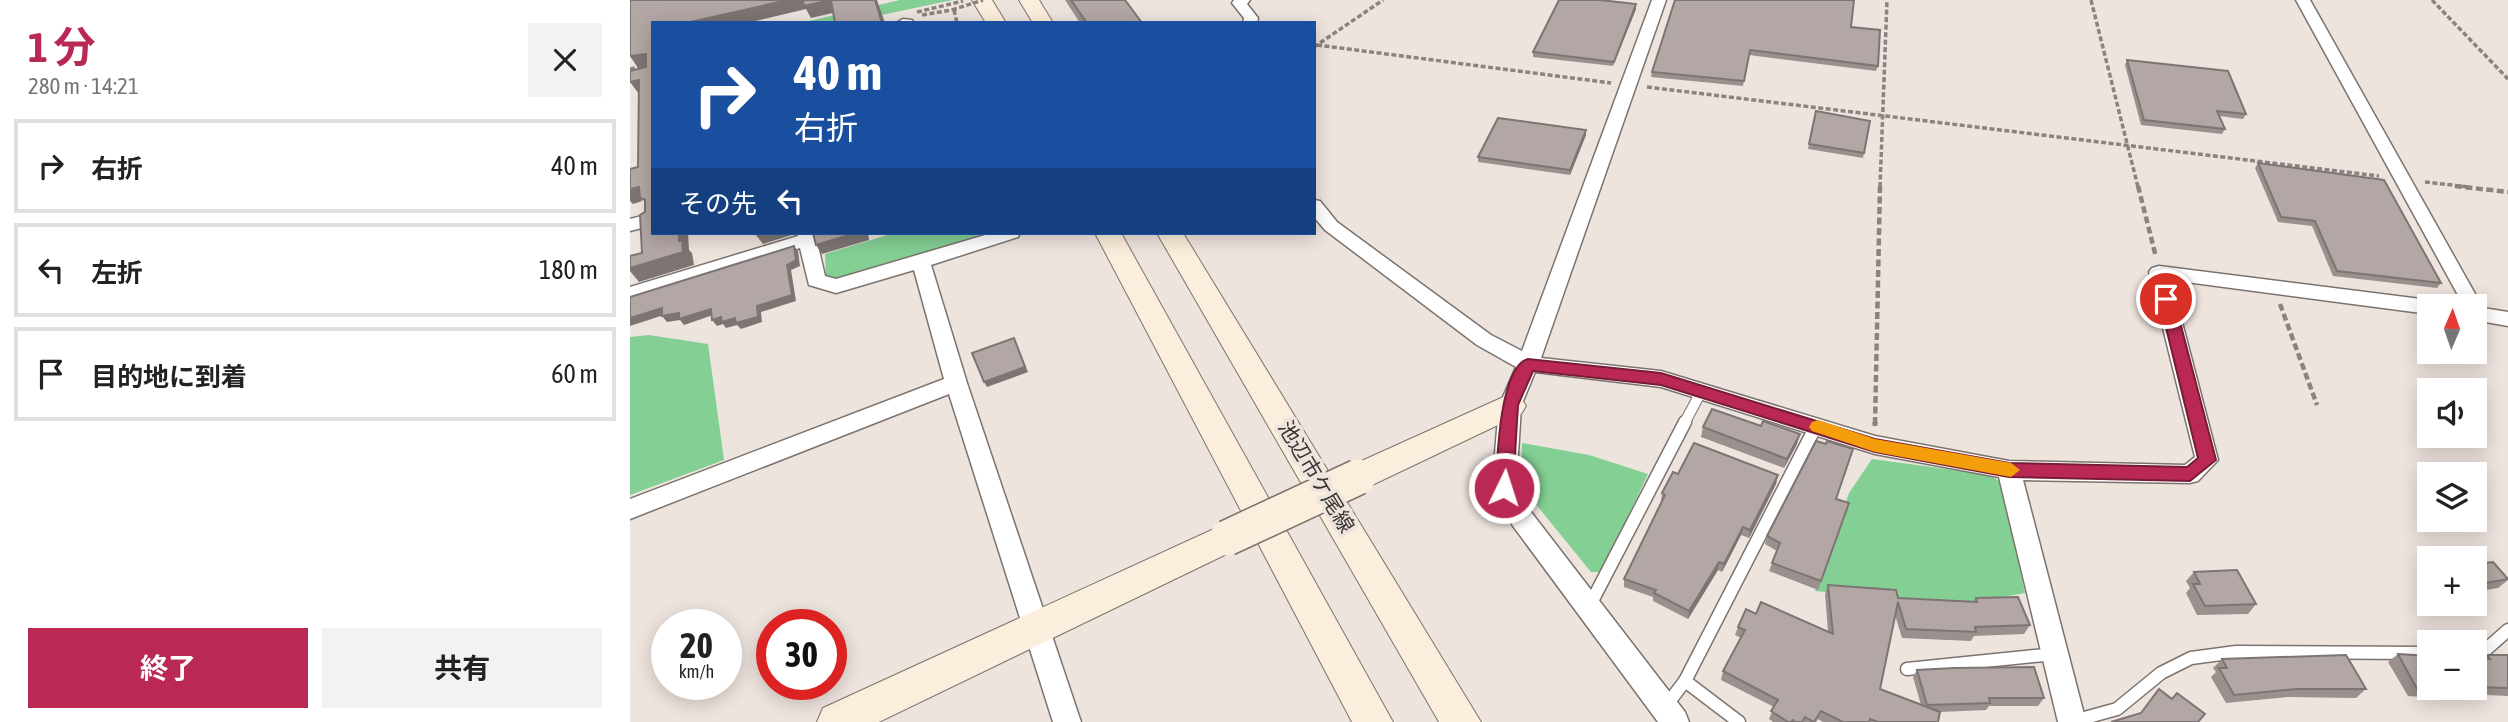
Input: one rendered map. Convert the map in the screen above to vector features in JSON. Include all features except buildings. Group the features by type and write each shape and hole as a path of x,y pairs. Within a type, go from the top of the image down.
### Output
{"street":[{"path":"983,0 995,21"},
{"path":"1029,0 1042,21"},
{"path":"1243,0 1239,3 1251,18 1250,21"},
{"path":"1659,0 1528,365 1510,405 1504,488 1522,519 1670,715"},
{"path":"2303,0 2405,179 2466,294"},
{"path":"1316,207 1342,235 1484,340 1528,365 1661,379 1875,445 2009,470 2190,474 2207,460 2159,272 2417,305"},
{"path":"630,225 651,220"},
{"path":"630,294 807,236 816,280 836,286 1004,235"},
{"path":"1109,235 1373,722"},
{"name":"池辺市ケ尾線","path":"1171,235 1461,722"},
{"path":"920,262 956,383 1067,722"},
{"path":"2487,313 2508,319"},
{"path":"630,509 956,383"},
{"path":"837,722 1510,405"},
{"path":"2009,470 2071,722"}],"lane":[{"path":"1590,606 1684,440 1702,390"},
{"path":"1670,715 1782,477 1816,426"},
{"path":"2487,649 2508,630"},
{"path":"2071,722 2117,709 2161,673 2191,659 2236,652 2417,653"},
{"path":"1906,669 2055,654"},
{"path":"1685,681 1739,722"}],"path":[{"path":"907,19 965,0"},
{"path":"921,15 953,10 983,0"},
{"path":"1316,46 1383,0"},
{"path":"1875,445 1881,114 1887,0"},
{"path":"2091,0 2159,272"},
{"path":"2432,0 2508,79"},
{"path":"953,10 956,21"},
{"path":"1316,46 2508,191"},
{"path":"630,69 651,64"},
{"path":"630,74 636,68"},
{"path":"2273,287 2317,405"}],"green space":[{"path":"900,0 953,0 853,21 809,21"},
{"path":"887,235 981,235 840,280 826,278 825,254"},
{"path":"649,335 708,344 724,460 630,495 630,337"},
{"path":"1522,443 1589,455 1648,474 1602,572 1591,572 1530,497 1521,478"},
{"path":"1872,459 1991,475 2001,483 2025,593 1960,605 1815,591 1849,493"}],"slow traffic":[{"path":"1818,427 1875,445 2011,470"}],"route":[{"path":"1504,488 1510,405 1528,365 1661,379 1875,445 2009,470 2190,474 2207,460 2166,299"}]}
